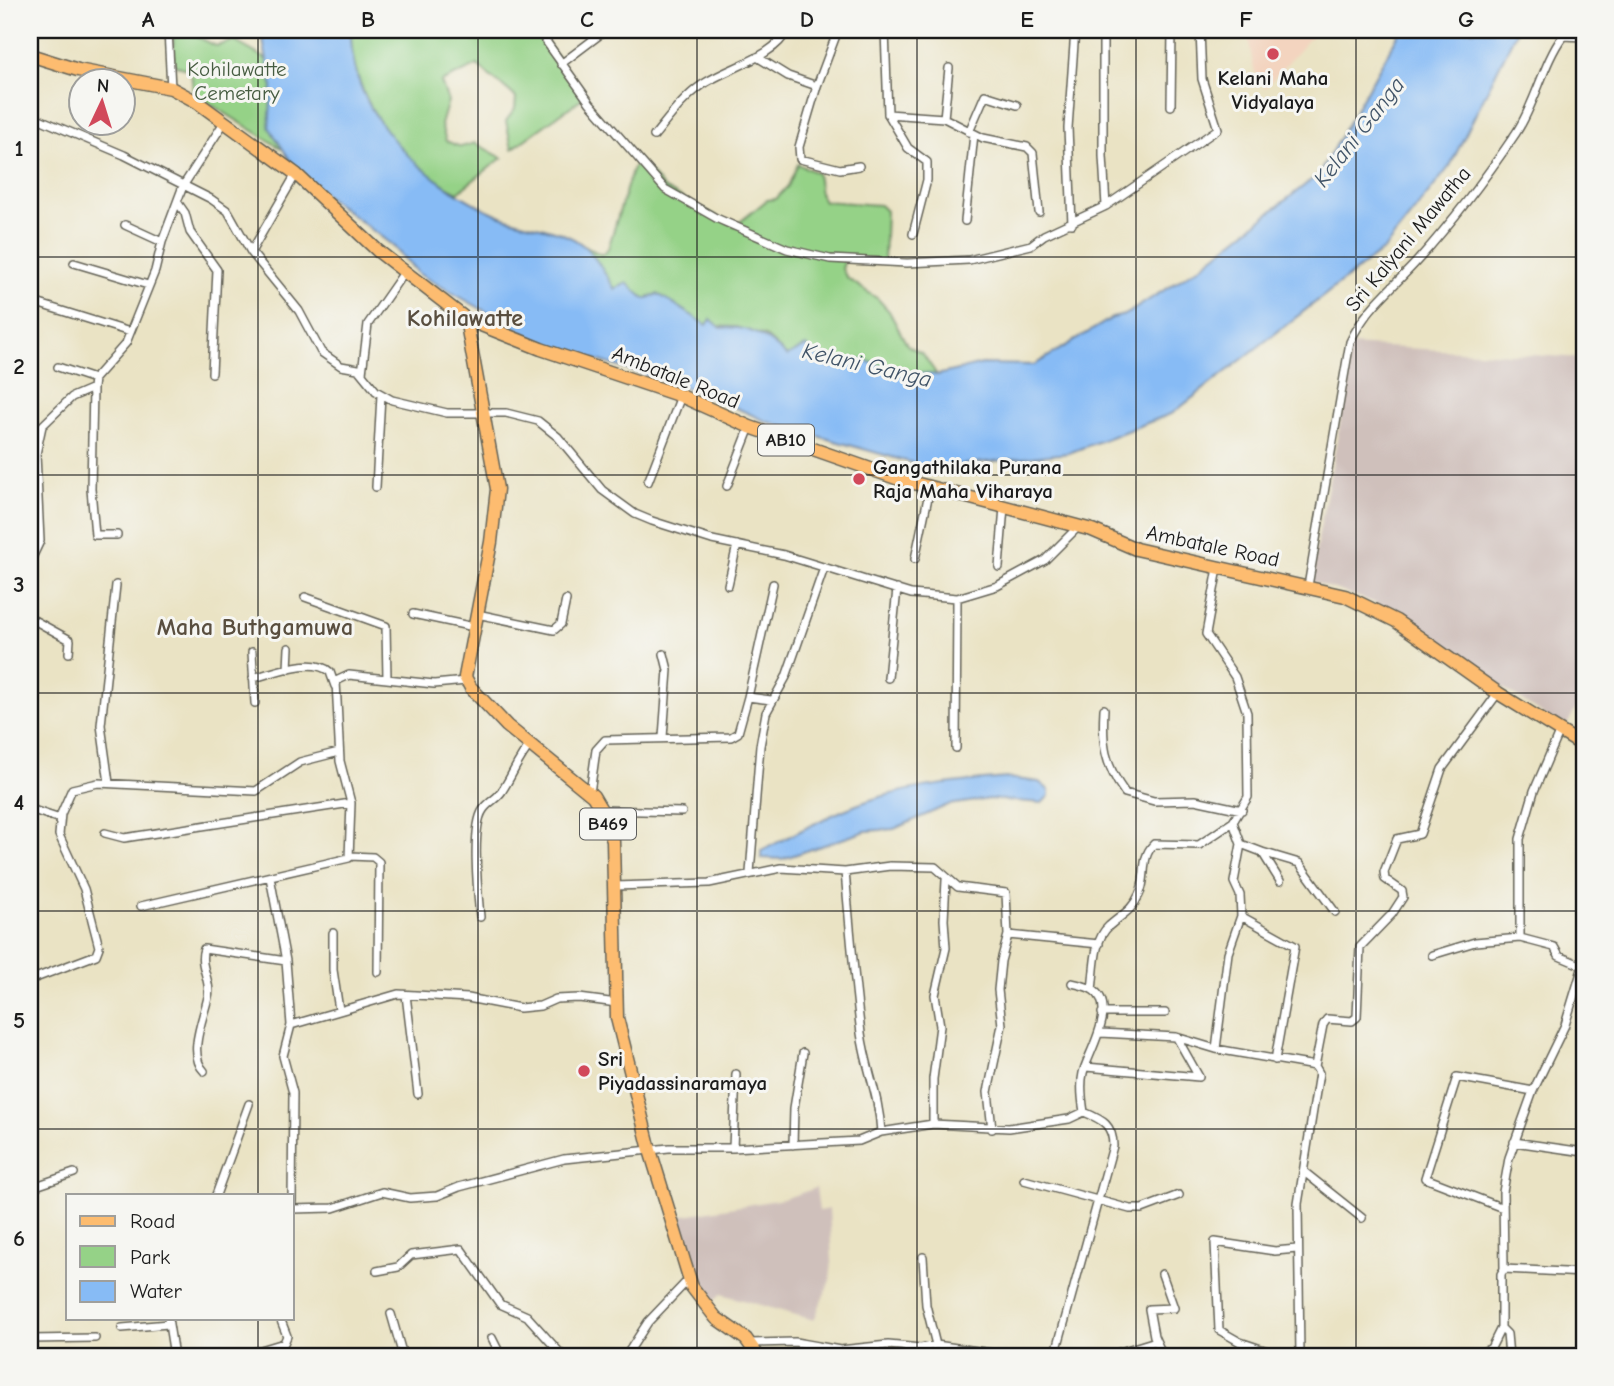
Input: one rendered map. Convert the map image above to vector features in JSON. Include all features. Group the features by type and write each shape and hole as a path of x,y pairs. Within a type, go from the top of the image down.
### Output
{"main road":[{"name":"Ambatale Road","path":"30,55 78,70 171,88 225,121 296,174 378,251 466,319 541,349 681,396 750,427 930,488 1078,527 1136,549 1308,586 1371,607 1559,733 1584,746"},
{"path":"466,319 497,489 475,621 465,664 466,681"},
{"name":"B469","path":"466,681 488,709 590,793 602,810 613,841 618,1029 650,1150 695,1293 716,1318 750,1343 758,1356"}],"street":[{"path":"169,30 171,88"},
{"path":"538,30 590,103 665,189 716,218 787,249 830,259 884,262 969,260 1031,245 1044,235 1106,206 1218,129 1202,79 1200,30"},
{"path":"561,64 606,30"},
{"path":"654,136 685,99 704,84 779,43 787,30"},
{"path":"838,30 817,86 800,147 800,159 841,169 859,166"},
{"path":"885,30 888,114 908,148 927,162 927,180 912,234"},
{"path":"1072,224 1068,128 1075,30"},
{"path":"1103,30 1103,156 1106,206"},
{"path":"1171,106 1172,30"},
{"name":"Sri Kalyani Mawatha","path":"1308,586 1350,342 1356,328 1373,303 1428,248 1517,132 1539,92 1563,36 1584,37"},
{"path":"757,57 788,76 817,86"},
{"path":"944,118 949,68"},
{"path":"964,221 971,133 985,95 1017,105"},
{"path":"888,114 944,118 971,133 1027,147 1033,153 1039,212"},
{"path":"30,115 124,155 228,211 251,252 299,311 321,352 341,366 358,369 381,395 436,411 513,414 538,421 558,437 602,490 635,514 932,598 957,598 997,586 1045,560 1078,527"},
{"path":"117,535 94,535 90,489 94,379 126,343 155,271 162,242 183,186 225,121"},
{"path":"251,252 296,174"},
{"path":"178,203 185,213 190,232 217,270 212,373"},
{"path":"125,225 162,242"},
{"path":"74,262 148,285"},
{"path":"362,373 369,324 405,271"},
{"path":"30,302 130,332"},
{"path":"58,367 94,379"},
{"path":"30,562 40,541 36,454 42,426 72,397 93,388"},
{"path":"376,487 381,395"},
{"path":"648,482 681,396"},
{"path":"726,485 750,427"},
{"path":"915,559 930,488"},
{"path":"999,567 1004,507"},
{"path":"728,585 737,545"},
{"path":"750,873 760,747 771,700 786,677 824,568"},
{"path":"1084,1112 1082,1081 1101,1033 1100,1002 1092,989 1098,944 1108,927 1127,915 1141,893 1143,865 1154,844 1199,845 1233,822 1242,810 1250,787 1247,713 1235,677 1206,634 1218,568"},
{"path":"590,793 599,744 611,738 735,736 748,696 773,584"},
{"path":"109,783 101,725 116,585"},
{"path":"888,678 897,589"},
{"path":"305,597 386,626 387,679"},
{"path":"956,748 957,598"},
{"path":"413,614 554,629 561,624 566,600"},
{"path":"30,618 70,640 69,653"},
{"path":"288,669 289,648"},
{"path":"252,652 255,703"},
{"path":"663,737 668,670 664,654"},
{"path":"253,678 288,669 321,666 331,672 335,687 339,752 351,803 350,856"},
{"path":"335,687 338,678 349,675 446,684 466,681"},
{"path":"1300,1356 1298,1204 1319,1073 1315,1066 1323,1025 1327,1019 1352,1021 1357,1017 1360,947 1392,914 1403,897 1402,891 1385,879 1384,872 1397,839 1420,834 1441,769 1498,693"},
{"path":"748,696 771,700"},
{"path":"1104,709 1102,745 1112,772 1125,793 1154,801 1195,800 1242,810"},
{"path":"1520,938 1520,839 1534,791 1559,733"},
{"path":"480,917 476,872 479,820 483,809 501,794 519,758 530,745"},
{"path":"30,980 96,955 99,947 84,889 59,835 60,819 68,793 72,789 80,785 109,783 256,792 300,762 339,752"},
{"path":"106,833 124,838 351,803"},
{"path":"30,809 60,819"},
{"path":"602,810 682,812"},
{"path":"1216,1049 1228,953 1241,916 1240,895 1234,882 1241,844 1233,822"},
{"path":"1241,844 1298,863 1335,912"},
{"path":"1262,852 1280,881"},
{"path":"141,906 344,861 350,856 373,857 379,862 378,972"},
{"path":"615,886 709,883 781,868 845,872 890,866 934,867 958,887 1006,892 1009,896 1008,935 1000,961 998,990 1002,1025 1000,1045 988,1092 992,1129"},
{"path":"845,872 860,1031 867,1070 876,1088 881,1132"},
{"path":"270,877 286,961 291,1025 283,1056 293,1093 292,1194"},
{"path":"933,1124 933,1079 940,1026 936,995 946,948 943,920 947,880"},
{"path":"1241,916 1295,946 1275,1060"},
{"path":"333,933 333,970 339,1010"},
{"path":"1008,935 1098,944"},
{"path":"1432,955 1475,942 1520,938 1554,947 1559,956 1583,966 1565,1025 1514,1142 1503,1208 1501,1328 1491,1348 1476,1356"},
{"path":"204,1071 198,1059 201,1018 209,992 202,959 204,949 286,961"},
{"path":"1072,983 1092,989"},
{"path":"406,995 418,1094"},
{"path":"291,1025 382,996 468,998 520,1008 540,1006 556,999 579,998 617,1003"},
{"path":"1102,1013 1165,1013"},
{"path":"1101,1033 1176,1037 1216,1049 1315,1066"},
{"path":"1086,1067 1199,1077 1176,1037"},
{"path":"793,1145 794,1108 803,1053"},
{"path":"733,1148 736,1074"},
{"path":"1503,1208 1425,1178 1457,1077 1534,1091"},
{"path":"216,1194 249,1104"},
{"path":"294,1209 333,1208 382,1192 424,1199 539,1164 650,1150 859,1141 881,1132 933,1124 992,1129 1069,1119 1084,1112"},
{"path":"1055,1356 1113,1146 1113,1132 1107,1124 1084,1112"},
{"path":"1514,1142 1584,1152"},
{"path":"1303,1171 1362,1218"},
{"path":"30,1188 74,1173"},
{"path":"1024,1180 1130,1209 1142,1209 1179,1195"},
{"path":"1282,1356 1240,1342 1219,1330 1215,1242 1275,1251 1297,1249"},
{"path":"377,1271 398,1266 411,1255 461,1249 500,1304 527,1316 564,1356"},
{"path":"923,1257 926,1305 936,1345"},
{"path":"1504,1269 1584,1273"},
{"path":"1162,1274 1174,1308 1149,1309 1156,1342 1163,1356"},
{"path":"626,1356 648,1322 689,1279"},
{"path":"391,1314 403,1356"},
{"path":"221,1356 254,1352 284,1343 287,1335 281,1320"},
{"path":"122,1328 168,1321 174,1356"},
{"path":"1501,1328 1507,1334 1508,1356"},
{"path":"30,1339 95,1338"},
{"path":"492,1338 501,1356"},
{"path":"750,1343 795,1342 840,1350 888,1345 921,1352 936,1345 1012,1356"},
{"path":"1107,1356 1156,1342"},
{"path":"30,1346 31,1356"}],"shaded area":[{"name":"Kelani Maha Vidyalaya","path":"1247,30 1317,30 1265,88 1254,70"},
{"path":"1350,345 1584,358 1584,693 1565,729 1373,602 1310,581 1341,418"},
{"path":"816,1188 819,1211 829,1209 832,1261 830,1280 814,1320 721,1294 708,1307 693,1281 673,1217 783,1199"}],"green space":[{"name":"Kohilawatte Cemetary","path":"183,30 216,46 234,41 266,59 274,84 272,125 284,150 193,93 191,70 174,65 173,31"},
{"path":"351,30 538,30 585,96 512,149 506,121 515,109 516,98 511,93 478,65 441,82 448,101 441,125 446,141 461,147 475,143 502,158 458,192 417,165 382,126 359,79"},
{"path":"639,160 665,189 735,226 767,200 776,199 788,186 798,164 817,173 820,194 824,201 880,205 886,211 884,262 845,260 842,269 847,278 878,299 889,311 907,345 923,354 937,375 895,370 863,360 830,367 787,356 765,336 736,327 707,326 658,294 645,299 615,289 584,246 602,255 608,249 632,170"}],"water":[{"name":"Kelani Ganga","path":"261,30 351,30 354,61 363,91 377,118 396,143 419,166 472,202 499,215 575,240 593,255 615,289 627,283 645,299 658,294 707,325 711,319 721,328 741,329 757,334 787,356 806,346 830,367 863,360 895,370 937,375 982,364 1034,365 1112,318 1125,315 1200,267 1319,174 1401,30 1517,30 1450,166 1384,249 1173,413 1069,453 930,468 768,422 700,392 542,343 419,274 392,245 320,191 293,165 269,127 272,86"},
{"path":"1008,778 1039,782 1049,790 1049,796 1042,803 990,799 948,805 894,829 866,831 782,859 761,858 761,851 819,821 864,802 927,787"}],"place":[{"name":"Kelani Maha Vidyalaya","path":"1273,54"},
{"name":"Gangathilaka Purana Raja Maha Viharaya","path":"859,479"},
{"name":"Sri Piyadassinaramaya","path":"584,1071"}],"district":[{"name":"Kohilawatte","path":"465,318"},
{"name":"Maha Buthgamuwa","path":"255,627"}]}
